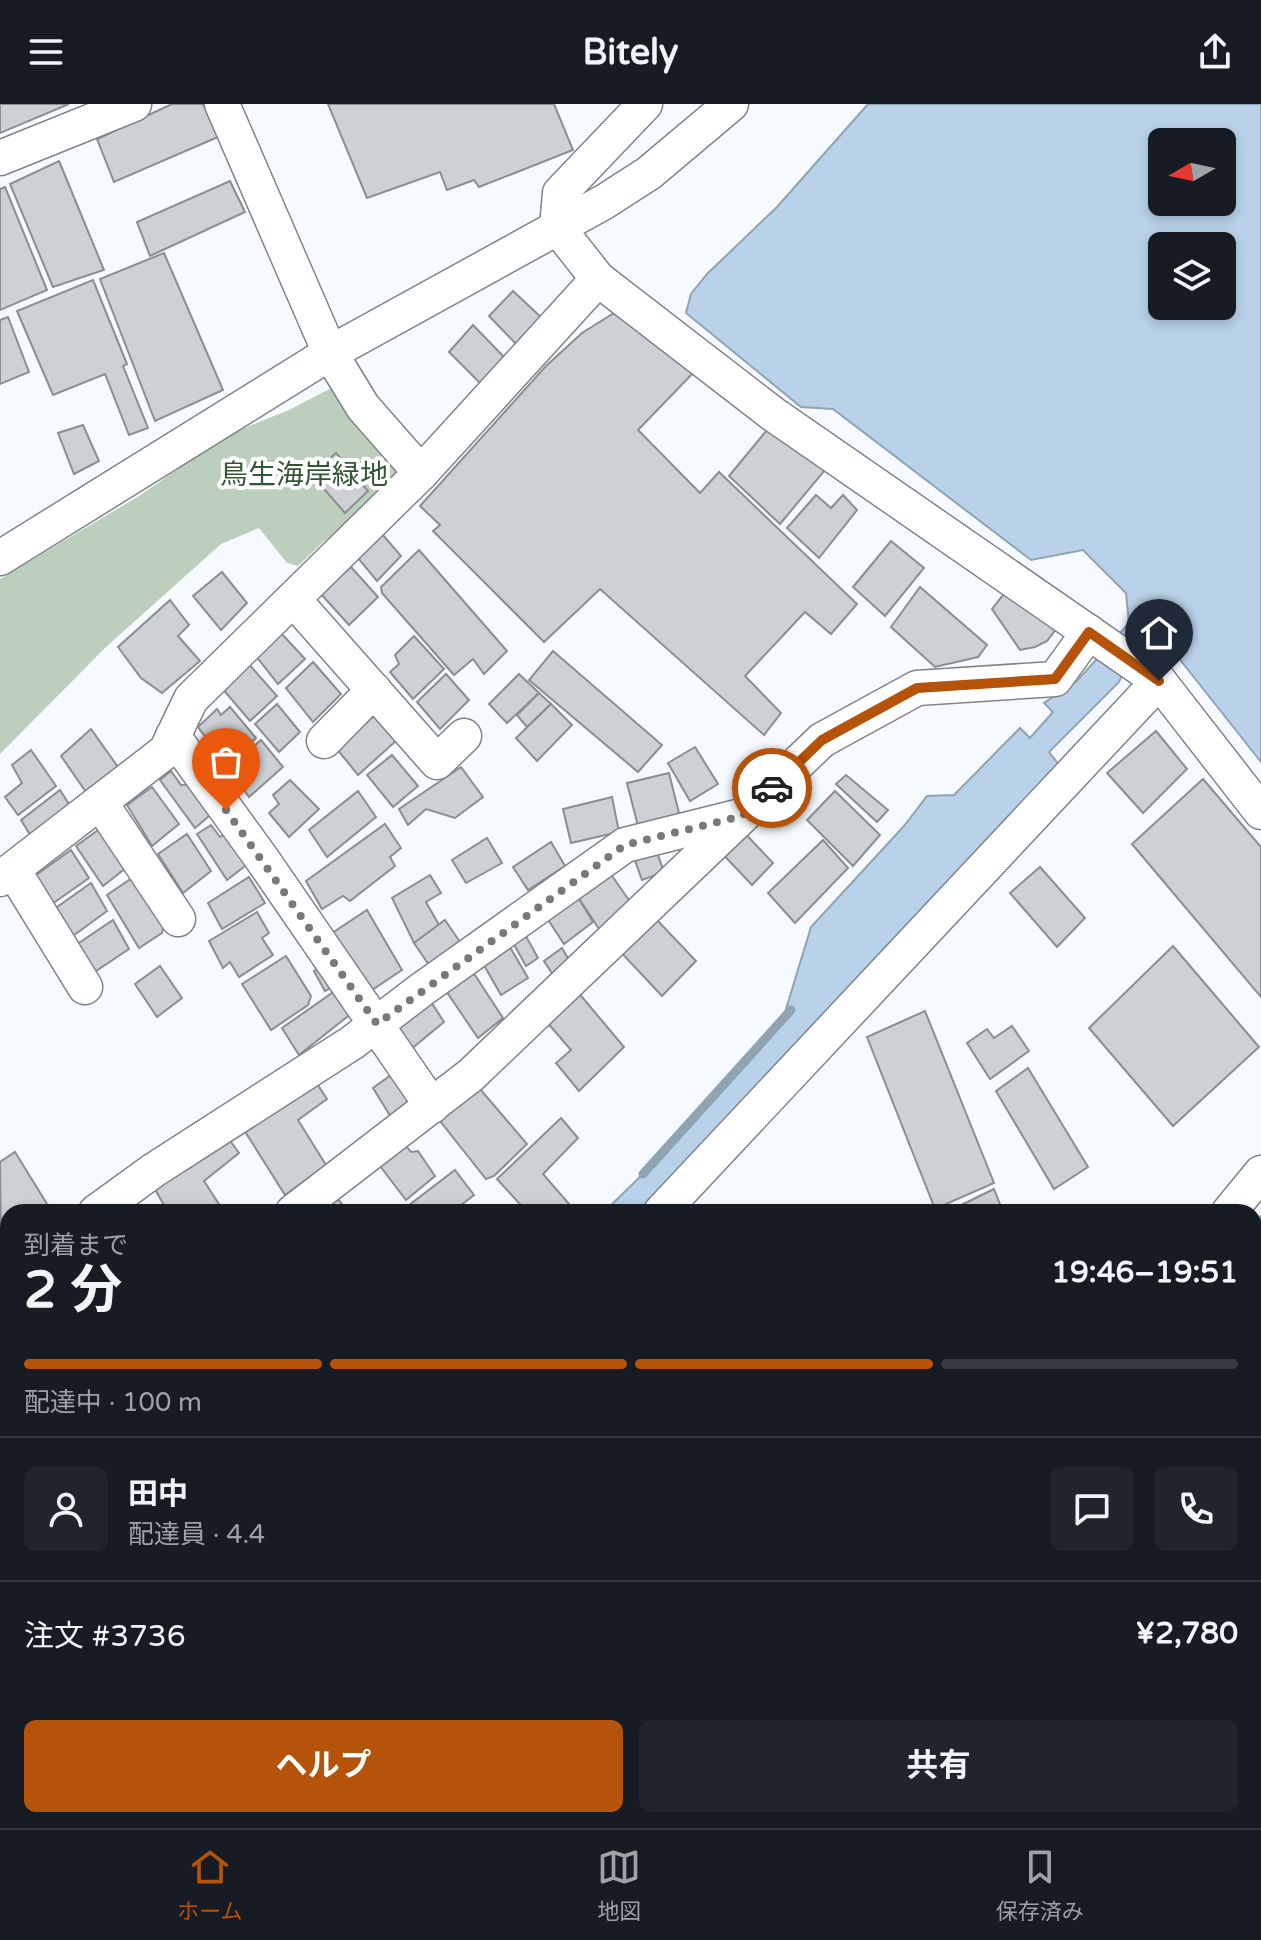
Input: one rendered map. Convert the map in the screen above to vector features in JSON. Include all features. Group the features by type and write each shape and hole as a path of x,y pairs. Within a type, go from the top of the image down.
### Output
{"street":[{"path":"0,158 134,104"},
{"path":"222,104 330,353 363,407 421,473"},
{"path":"645,104 560,193 557,227 598,279 773,414 1159,681 1261,812"},
{"path":"0,558 330,353 604,202 649,173 731,104"},
{"path":"85,987 6,875 166,751 191,699 421,473 598,279"},
{"path":"293,599 437,762 464,736"},
{"path":"303,1204 471,1075 822,740 917,688 1055,679 1089,632"},
{"path":"669,1204 1159,681"},
{"path":"324,741 374,690"},
{"path":"173,736 432,1106"},
{"path":"100,802 178,919"},
{"path":"107,1204 154,1170 353,1042 625,845 742,816"},
{"path":"1236,1204 1261,1173"}],"green space":[{"name":"鳥生海岸緑地","path":"337,385 398,470 383,493 298,566 287,563 259,528 221,544 106,647 0,754 0,579 139,496 227,435 289,410"}],"water":[{"path":"868,104 1261,104 1261,762 1166,642 1152,637 1136,644 1119,682 1049,752 1060,766 655,1204 612,1204 647,1170 783,1019 811,927 904,826 927,796 954,795 1020,728 1030,738 1053,712 1044,703 1077,681 1129,623 1126,593 1083,550 1031,560 833,409 801,407 686,313 691,294 707,274 777,207"}],"building":[{"path":"0,104 69,104 0,133"},
{"path":"172,104 203,104 218,137 114,182 97,139"},
{"path":"328,104 554,104 573,150 479,187 474,180 447,190 440,172 367,198"},
{"path":"59,161 104,270 53,287 10,184"},
{"path":"230,181 245,212 150,256 137,222"},
{"path":"5,187 47,290 0,310 0,189"},
{"path":"164,253 223,390 155,421 100,279"},
{"path":"93,280 127,364 123,366 148,428 129,435 105,374 53,395 17,311"},
{"path":"513,291 544,320 519,347 489,316"},
{"path":"622,308 694,372 638,430 700,493 719,472 857,604 831,634 805,612 745,676 781,713 764,735 600,589 544,642 433,531 440,525 420,506 546,366 582,333"},
{"path":"8,317 29,372 0,384 0,320"},
{"path":"473,325 505,358 481,384 449,352"},
{"path":"83,425 99,461 74,474 58,433"},
{"path":"767,430 825,470 780,524 729,476"},
{"path":"336,453 368,491 345,513 312,475"},
{"path":"816,495 831,508 843,495 857,510 819,558 787,528"},
{"path":"382,534 401,556 377,581 358,558"},
{"path":"891,541 924,568 885,616 853,587"},
{"path":"419,550 507,651 484,674 473,659 454,675 382,593 381,587"},
{"path":"351,567 378,597 349,625 321,594"},
{"path":"222,572 247,603 221,630 193,596"},
{"path":"920,587 987,645 978,657 935,667 891,627"},
{"path":"1007,590 1057,628 1047,641 1020,650 992,609"},
{"path":"170,600 189,625 178,636 200,661 162,693 141,678 118,647"},
{"path":"281,633 305,659 278,684 256,656"},
{"path":"414,636 444,669 413,699 390,672 399,664 395,655"},
{"path":"553,651 662,745 638,772 529,680"},
{"path":"247,662 277,696 250,721 221,687"},
{"path":"313,662 341,694 313,722 286,688"},
{"path":"446,674 469,700 440,729 417,702"},
{"path":"519,674 539,693 507,723 489,704"},
{"path":"539,693 551,704 527,727 517,715"},
{"path":"277,704 300,732 279,752 255,724"},
{"path":"551,704 572,725 537,761 516,738"},
{"path":"230,707 256,738 226,765 198,727 217,709 221,715"},
{"path":"375,715 397,740 358,775 337,749"},
{"path":"91,729 118,767 88,795 61,756"},
{"path":"1156,731 1187,769 1143,813 1107,773"},
{"path":"261,740 283,767 249,797 229,768"},
{"path":"695,747 718,784 690,801 668,763"},
{"path":"31,750 56,786 18,815 5,797 22,783 12,765"},
{"path":"392,755 418,786 393,807 367,775"},
{"path":"461,767 483,797 455,818 426,809 408,825 399,809"},
{"path":"171,771 181,785 197,784 216,810 195,828 160,780"},
{"path":"669,773 681,821 639,830 627,783"},
{"path":"846,775 888,810 877,822 836,784"},
{"path":"1203,779 1261,847 1261,997 1132,844"},
{"path":"290,780 319,809 289,837 269,813 279,804 273,795"},
{"path":"152,787 179,824 152,846 127,805"},
{"path":"60,790 74,812 34,841 21,820"},
{"path":"358,791 376,817 327,857 309,830"},
{"path":"835,791 880,835 853,866 807,820"},
{"path":"612,797 619,832 571,843 563,809"},
{"path":"385,824 401,848 390,857 395,866 350,901 343,896 322,909 306,881"},
{"path":"105,825 131,864 103,886 76,846"},
{"path":"211,825 220,837 234,828 254,859 227,880 197,834"},
{"path":"739,827 773,863 752,885 716,847"},
{"path":"187,834 211,871 183,893 158,854"},
{"path":"487,838 502,863 466,883 452,860"},
{"path":"823,840 848,868 795,923 768,893"},
{"path":"551,842 565,866 528,890 513,867"},
{"path":"655,847 664,872 642,880 633,855"},
{"path":"71,850 89,878 49,906 32,878"},
{"path":"1040,867 1085,918 1057,947 1010,893"},
{"path":"610,873 631,903 601,932 576,894"},
{"path":"430,875 441,893 426,902 439,925 414,943 392,898"},
{"path":"135,876 164,923 162,933 139,948 107,895"},
{"path":"249,877 265,903 222,929 208,903"},
{"path":"91,883 107,911 66,941 50,912"},
{"path":"576,894 593,922 564,944 545,915"},
{"path":"367,910 402,970 363,996 326,937"},
{"path":"257,912 269,933 262,938 273,955 239,977 230,962 223,968 209,941"},
{"path":"113,920 129,949 93,973 76,945"},
{"path":"445,920 460,942 429,965 414,943"},
{"path":"657,920 696,961 662,996 615,946"},
{"path":"523,931 538,958 526,966 511,939"},
{"path":"507,942 528,978 501,995 481,960"},
{"path":"1173,946 1259,1047 1173,1126 1089,1028"},
{"path":"562,948 573,967 557,981 544,961"},
{"path":"286,956 311,996 308,1005 271,1030 242,984"},
{"path":"331,961 342,981 325,991 314,971"},
{"path":"160,966 182,998 157,1017 135,984"},
{"path":"471,969 503,1018 478,1038 444,988"},
{"path":"342,986 357,1009 299,1055 282,1028"},
{"path":"577,991 624,1047 579,1091 556,1063 571,1050 545,1020"},
{"path":"428,997 444,1022 410,1050 393,1024"},
{"path":"925,1011 994,1183 946,1204 933,1204 867,1037"},
{"path":"1012,1026 1029,1051 990,1079 967,1043 987,1029 994,1038"},
{"path":"1028,1068 1088,1167 1054,1189 996,1091"},
{"path":"398,1070 421,1100 394,1122 373,1088"},
{"path":"312,1076 327,1099 298,1120 326,1165 285,1195 239,1122"},
{"path":"480,1089 527,1144 494,1176 486,1179 440,1121"},
{"path":"561,1118 578,1138 543,1174 569,1204 520,1204 497,1179"},
{"path":"226,1135 239,1153 204,1181 219,1204 163,1204 152,1184"},
{"path":"403,1142 411,1152 418,1151 435,1176 406,1200 377,1162"},
{"path":"15,1152 47,1204 0,1204 0,1162"},
{"path":"455,1170 474,1195 462,1204 410,1204"},
{"path":"994,1189 1000,1204 963,1204"},
{"path":"335,1195 342,1204 324,1204"}],"waterway":[{"path":"643,1174 791,1010"}],"way so far":[{"path":"226,810 377,1024 625,845 742,816 772,788"}],"route":[{"path":"772,788 822,740 917,688 1055,679 1089,632 1159,681"}]}
